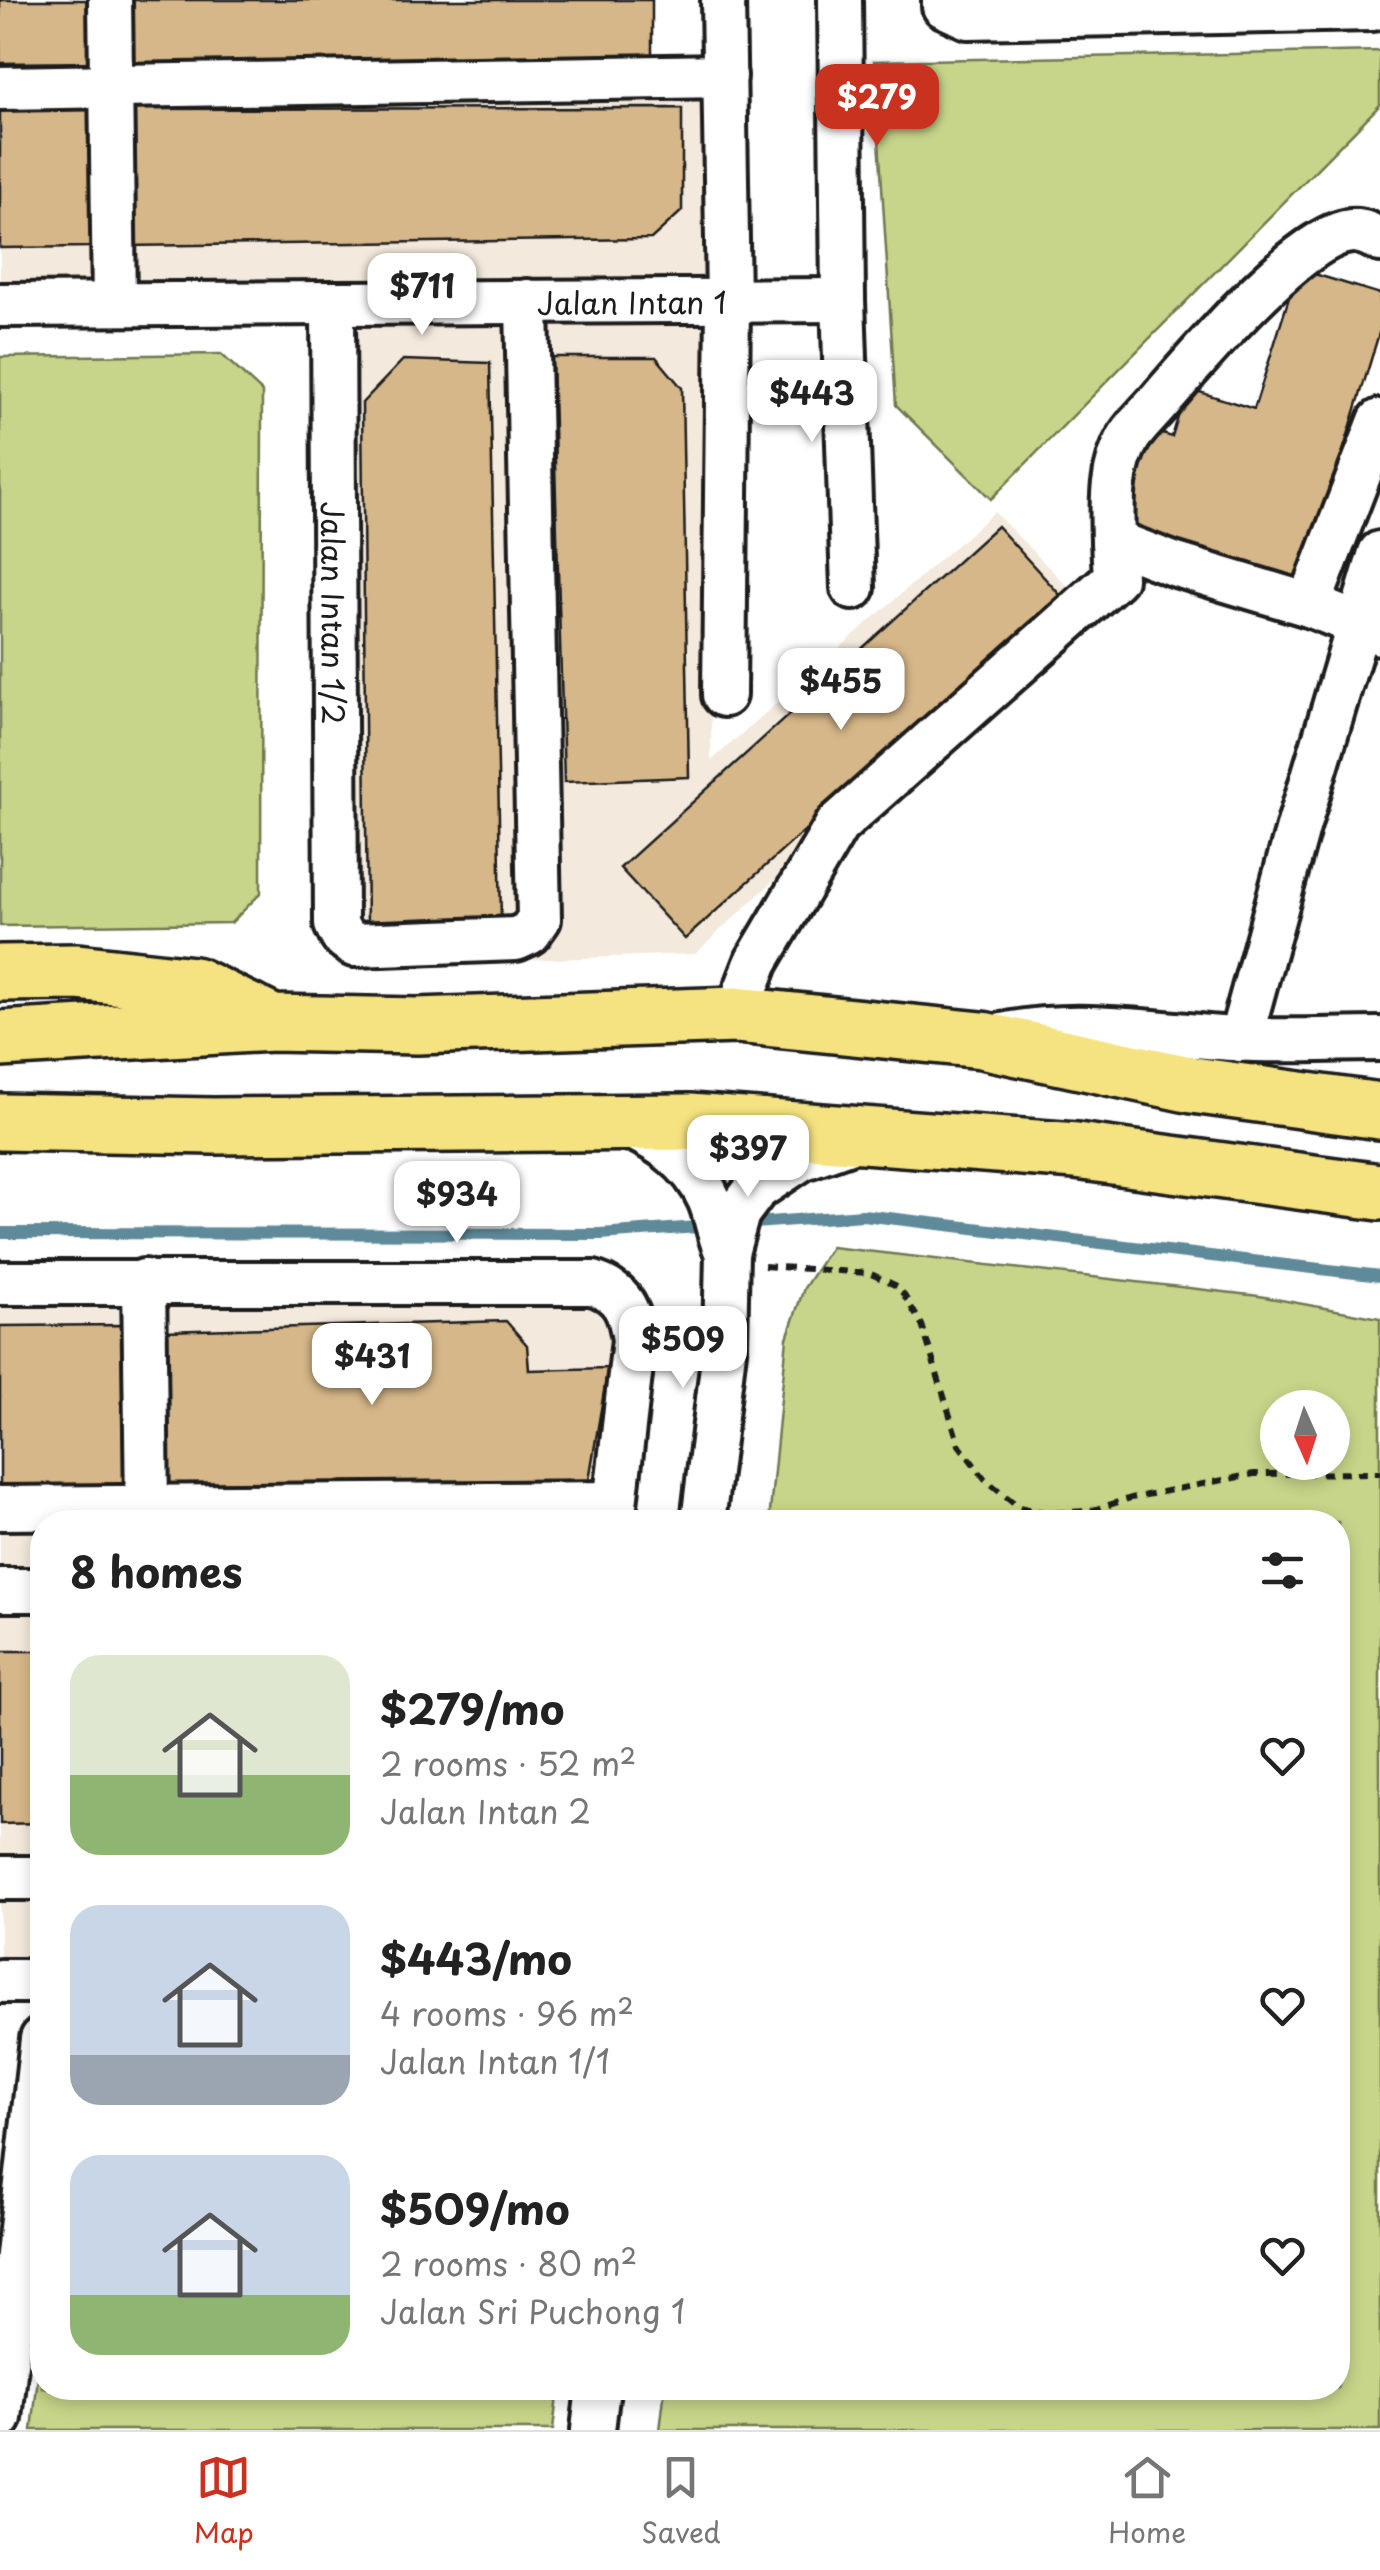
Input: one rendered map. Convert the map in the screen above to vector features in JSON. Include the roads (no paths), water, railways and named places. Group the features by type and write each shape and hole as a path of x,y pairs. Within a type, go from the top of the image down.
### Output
{"highway":[{"path":"0,973 77,972 194,986 272,1023"},
{"path":"0,1040 272,1023 416,1026 736,1014 982,1040 1193,1085 1380,1111"},
{"path":"0,1122 212,1126 689,1122 1076,1151 1380,1192"}],"street":[{"path":"110,0 114,304"},
{"path":"723,0 728,300 724,695"},
{"path":"840,0 843,300 853,588"},
{"path":"944,0 944,6 968,17 1372,9 1380,3"},
{"path":"0,88 725,76"},
{"path":"736,1014 757,960 837,825 1114,578 1112,484 1128,438 1260,290 1311,250 1349,230 1380,240"},
{"name":"Jalan Intan 1","path":"0,305 843,300"},
{"name":"Jalan Intan 1/2","path":"333,303 336,924 342,936 354,944 516,939 529,933 539,919 527,301"},
{"path":"1309,605 1380,422"},
{"path":"1113,542 1309,605 1370,629"},
{"path":"1240,1040 1299,824 1370,629 1380,552"},
{"path":"982,1040 1032,1029 1072,1028 1240,1040 1380,1039"},
{"path":"620,1122 652,1136 696,1174 711,1202 727,1248"},
{"path":"705,1510 726,1342 727,1248 738,1213 756,1189 801,1159 867,1135"},
{"path":"144,1281 148,1507"},
{"path":"0,1283 594,1283 611,1289 624,1302 634,1340 614,1510"},
{"path":"0,1508 428,1510"},
{"path":"0,1590 30,1590"},
{"path":"0,1878 30,1878"},
{"path":"0,1981 30,1981"},
{"path":"0,2418 30,2147"},
{"path":"593,2430 597,2400"}],"waterway":[{"path":"742,1224 863,1215 1380,1276"},
{"path":"0,1233 600,1234 712,1226"}]}
